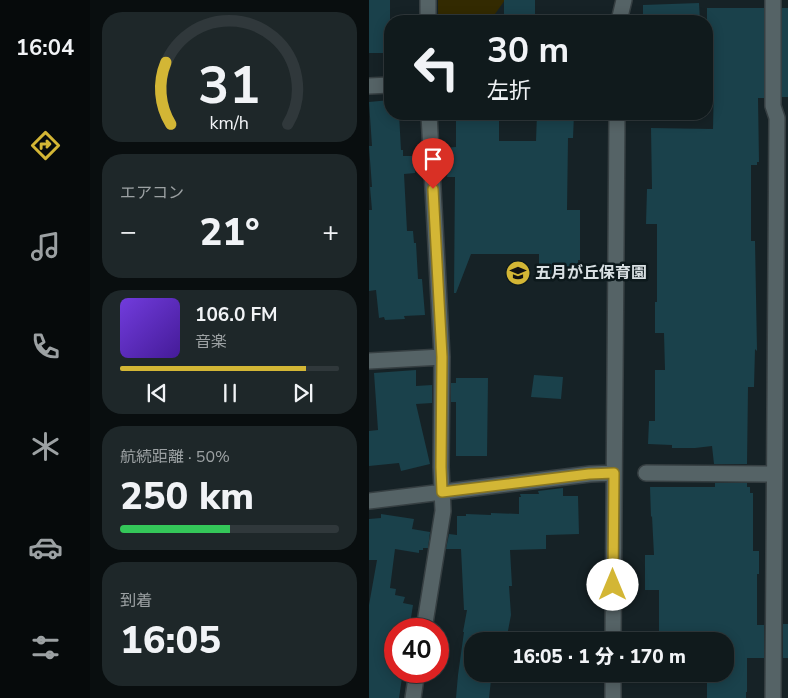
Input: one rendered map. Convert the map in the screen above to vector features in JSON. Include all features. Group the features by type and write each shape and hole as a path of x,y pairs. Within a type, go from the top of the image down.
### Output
{"street":[{"path":"428,0 428,15"},
{"path":"620,15 623,0"},
{"path":"773,0 773,106 783,119 774,474 773,698"},
{"path":"369,86 384,85"},
{"path":"426,618 443,511 441,467 442,357 429,120"},
{"path":"613,632 617,120"},
{"path":"369,361 442,357"},
{"path":"369,501 589,474 614,473"},
{"path":"646,473 774,474"},
{"path":"613,682 613,698"},
{"path":"413,698 415,683"}],"shaded area":[{"path":"438,0 505,0 494,15 438,15"}],"building":[{"path":"369,0 390,0 390,15 384,15 384,53 369,53"},
{"path":"504,0 535,0 535,15 504,15"},
{"path":"699,3 700,15 643,15 643,5"},
{"path":"707,8 764,8 764,98 758,98 759,162 757,162 757,165 751,165 751,241 755,241 757,351 755,349 754,387 748,387 747,464 714,464 712,446 672,448 672,445 648,444 649,421 655,421 655,370 665,370 664,333 655,333 657,224 646,224 647,189 652,189 651,128 713,129 713,15 707,15"},
{"path":"782,8 789,8 789,97 782,97"},
{"path":"384,101 384,120 399,120 403,156 414,156 415,173 404,174 407,231 413,231 414,243 416,243 418,279 422,279 425,315 404,316 405,319 385,320 384,317 379,318 376,290 369,291 369,210 372,210 370,187 372,187 369,146 372,146 369,102"},
{"path":"456,120 499,120 499,141 536,141 537,120 574,120 573,138 568,138 567,210 580,210 580,260 578,260 578,271 562,271 562,274 539,274 539,254 471,254 456,293 454,293 455,177 447,177 448,171 445,171 444,148 456,147"},
{"path":"416,370 416,386 432,385 432,403 416,404 430,464 401,471 399,463 369,466 369,431 378,430 374,373"},
{"path":"534,375 563,377 561,399 531,397"},
{"path":"456,378 488,378 487,456 456,456 456,402 451,402 451,383 456,383"},
{"path":"715,483 747,483 747,487 750,487 750,493 753,493 753,551 759,551 757,625 764,625 764,658 747,658 746,698 707,698 707,682 734,682 734,632 659,632 659,590 645,590 645,555 654,555 650,487 715,487"},
{"path":"563,488 563,496 578,496 579,534 546,535 546,549 510,550 512,586 509,586 511,615 508,632 463,632 467,610 464,610 461,549 446,549 449,534 457,535 457,516 466,516 466,514 491,515 491,513 519,514 520,494 539,494 538,491"},
{"path":"381,514 414,519 412,529 430,532 428,548 419,550 419,553 395,549 390,588 396,589 395,595 405,597 403,603 413,605 411,618 384,618 384,683 401,683 399,698 369,698 369,605 377,560 369,560 369,519 381,518"},
{"path":"783,624 789,624 789,658 783,658"},
{"path":"464,632 464,682 491,682 489,698 456,698"}],"place":[{"name":"五月が丘保育園","path":"518,273"}],"route":[{"path":"433,189 442,357 442,492 589,474 614,473 613,585"}]}
